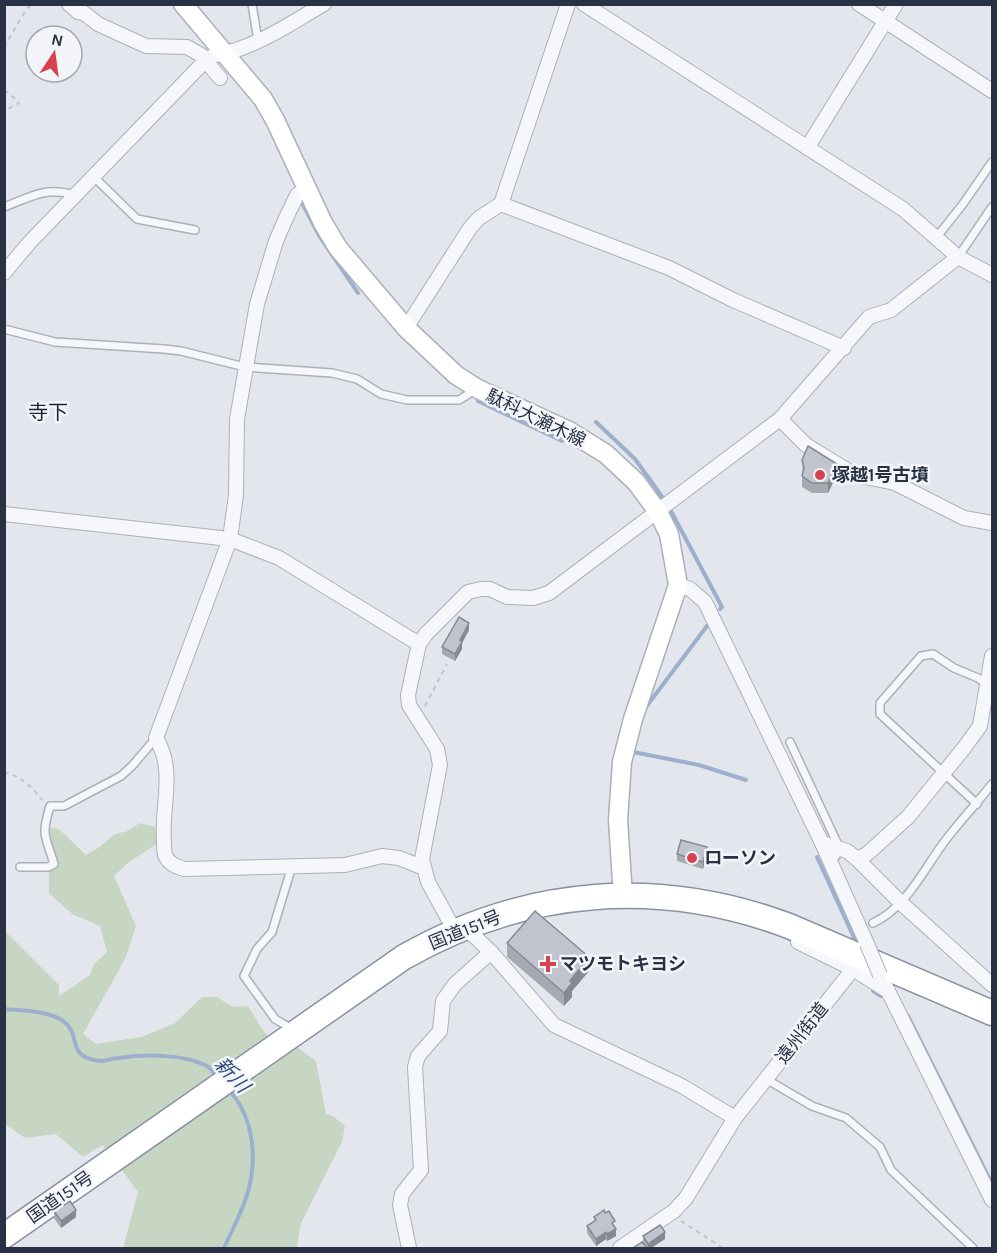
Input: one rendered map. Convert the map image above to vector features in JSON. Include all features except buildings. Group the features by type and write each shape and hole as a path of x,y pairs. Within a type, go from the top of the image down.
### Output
{"highway":[{"name":"国道151号","path":"4,1236 404,957 460,928 520,908 576,899 657,896 691,900 756,914 993,1013"}],"main road":[{"name":"駄科大瀬木線","path":"183,4 263,99 323,223 338,248 406,328 456,375 478,389 569,431 606,454 636,482 658,512 669,534 678,585 633,719 622,762 618,820 623,897"}],"street":[{"path":"69,4 98,24 146,46 187,47 201,55 220,78"},
{"path":"4,273 29,243 213,54 235,51 258,41 324,4"},
{"path":"406,328 470,228 479,218 501,204 568,4"},
{"path":"584,4 903,209 958,257 993,275"},
{"path":"860,4 993,91"},
{"path":"807,148 896,4"},
{"path":"307,188 297,195 276,241 257,304 237,420 236,495 230,539 156,738 164,751 166,771 167,791 163,830 165,854 173,866 184,869 345,866 382,856 399,858 419,866 423,865"},
{"path":"501,204 669,268 733,300 844,348"},
{"path":"735,1118 682,1086 554,1025 473,934 452,924 428,882 423,865 423,850 440,765 437,748 409,705 408,695 419,644 468,592 481,588 490,589 507,597 533,598 549,593 780,419 869,317 891,310 958,257"},
{"path":"780,419 806,445 855,475 895,483 964,518 993,523"},
{"path":"4,514 230,539 279,558 419,644"},
{"path":"678,585 690,589 705,602 822,843 880,975 993,1200"},
{"path":"857,859 867,854 908,817 980,726 993,656"},
{"path":"822,843 838,853 857,859 901,903 993,985"},
{"path":"789,926 788,937 853,969 888,991"},
{"path":"408,1248 400,1205 402,1194 420,1170 415,1067 418,1056 440,1030 443,1001 455,984 491,952"},
{"name":"遠州街道","path":"620,1248 674,1211 686,1198 735,1118 853,969"}],"lane":[{"path":"252,4 258,41"},
{"path":"936,238 993,162"},
{"path":"94,177 136,219 195,230"},
{"path":"4,207 45,192 60,190 75,195"},
{"path":"958,257 993,207"},
{"path":"4,329 55,342 181,351 245,367 332,373 357,379 381,394 407,400 459,400 478,389"},
{"path":"977,804 880,714 880,703 921,656 933,654 954,669 978,678 988,685"},
{"path":"20,867 48,867 54,864 43,828 50,806 64,806 121,776 156,738"},
{"path":"790,742 838,853"},
{"path":"873,923 886,917 901,903 948,837 993,784"},
{"path":"292,866 272,932 257,949 244,976 275,1019 294,1034"},
{"path":"766,1079 812,1106 846,1118 880,1147 891,1170 973,1248"}],"path":[{"path":"4,47 27,8 34,4"},
{"path":"4,91 19,103 4,111"},
{"path":"418,719 447,664"},
{"path":"4,772 23,780 50,806"},
{"path":"674,1211 682,1222 723,1248"}],"green space":[{"path":"140,823 155,827 157,844 129,862 114,876 136,926 126,957 83,1034 96,1044 141,1037 175,1023 202,997 217,997 233,1007 248,1006 262,1029 276,1045 294,1045 316,1061 326,1114 345,1126 342,1142 301,1223 297,1248 123,1248 138,1192 103,1145 83,1157 56,1134 25,1138 5,1124 5,931 59,985 59,996 90,975 94,964 107,952 100,926 72,914 49,893 49,872 59,865 49,838 49,828 59,829 86,855 115,834 125,832"}],"waterway":[{"path":"301,201 320,237 358,293"},
{"path":"478,401 562,441"},
{"path":"596,422 635,459 663,498"},
{"path":"671,511 722,607 720,609"},
{"path":"646,707 707,626"},
{"path":"634,749 633,752 699,765 746,780"},
{"path":"817,857 856,942"},
{"path":"873,991 881,996"},
{"name":"新川","path":"4,1009 57,1017 69,1027 78,1050 89,1059 100,1061 140,1056 174,1057 205,1065 218,1078"},
{"path":"908,1016 992,1184"},
{"name":"新川","path":"224,1248 245,1201 253,1158 245,1115 229,1090"}],"place":[{"name":"塚越1号古墳","path":"820,475"},
{"name":"ローソン","path":"692,858"},
{"name":"マツモトキヨシ","path":"548,964"}],"district":[{"name":"寺下","path":"48,412"}]}
